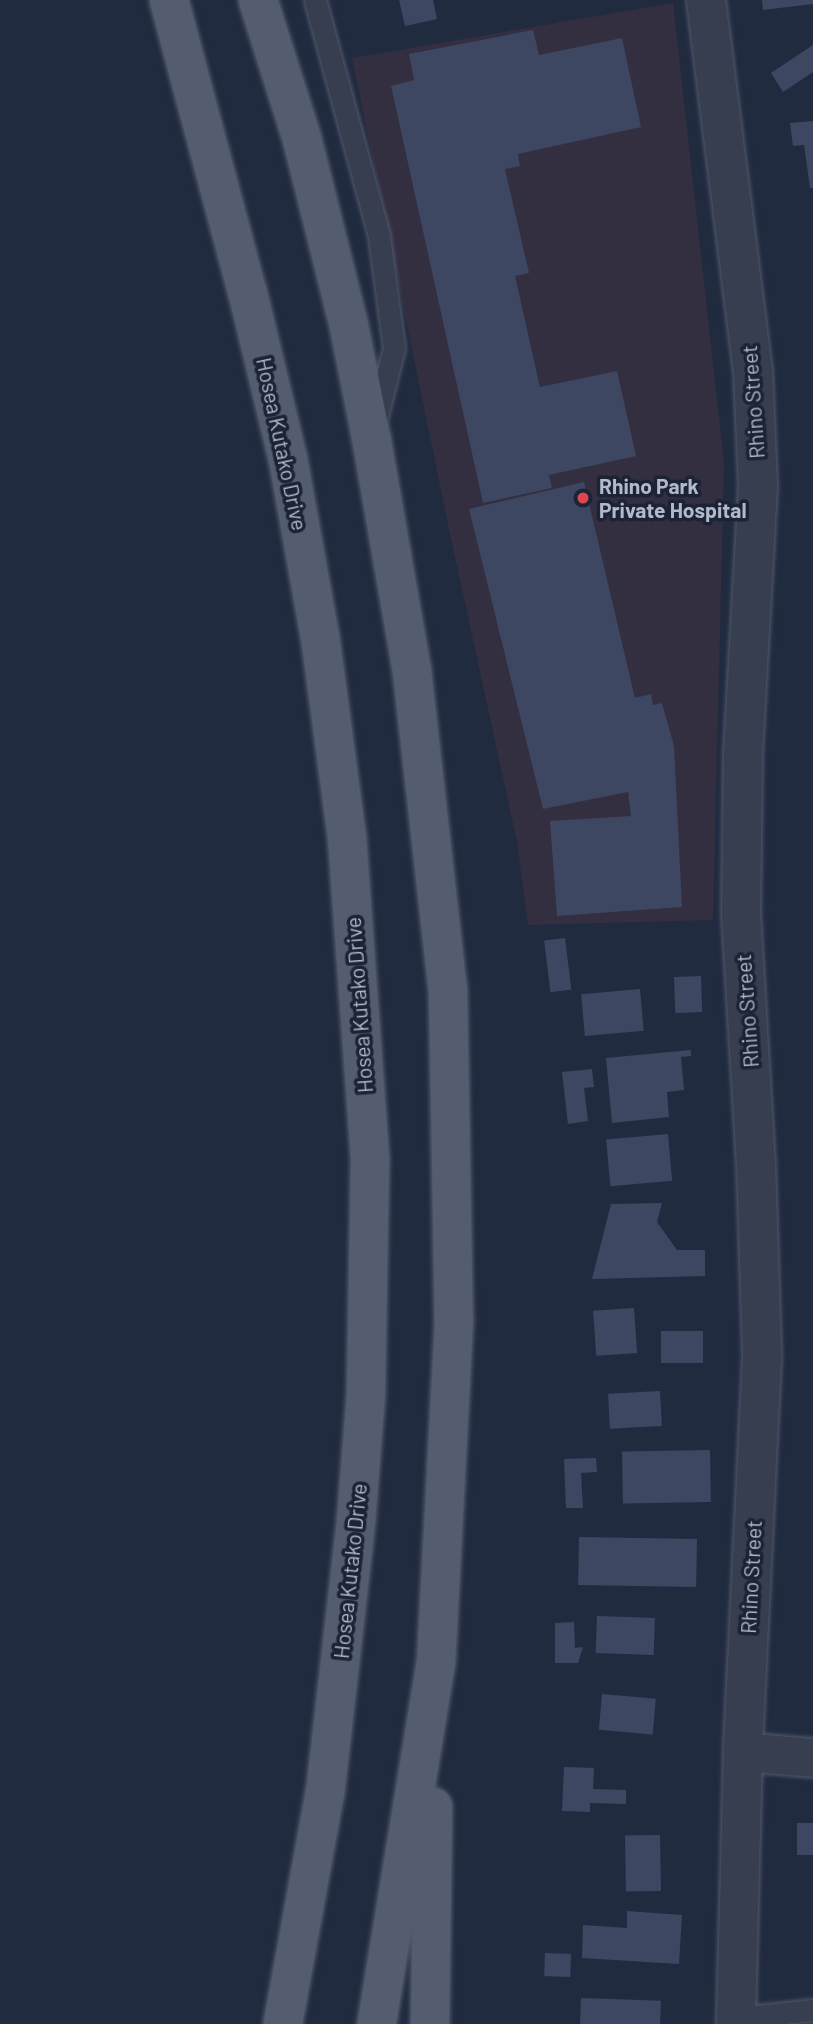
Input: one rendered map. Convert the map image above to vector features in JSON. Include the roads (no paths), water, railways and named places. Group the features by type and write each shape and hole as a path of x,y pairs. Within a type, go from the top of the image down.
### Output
{"main road":[{"name":"Hosea Kutako Drive","path":"169,0 248,294 285,446 321,643 347,837 370,1161 366,1394 356,1522 326,1792 283,2024"},
{"path":"258,0 305,152 349,326 371,440 412,671 448,990 454,1321 436,1662 430,2024"},
{"path":"377,2024 436,1662"}],"street":[{"name":"Rhino Street","path":"706,0 753,372 758,486 743,754 741,913 756,1163 762,1358 743,1752 736,2021"},
{"path":"743,1752 813,1758"}],"lane":[{"path":"315,0 379,236 394,348 371,440"},
{"path":"323,29 331,0"},
{"path":"736,2021 813,2010"}],"place":[{"name":"Rhino Park Private Hospital","path":"583,498"}]}
